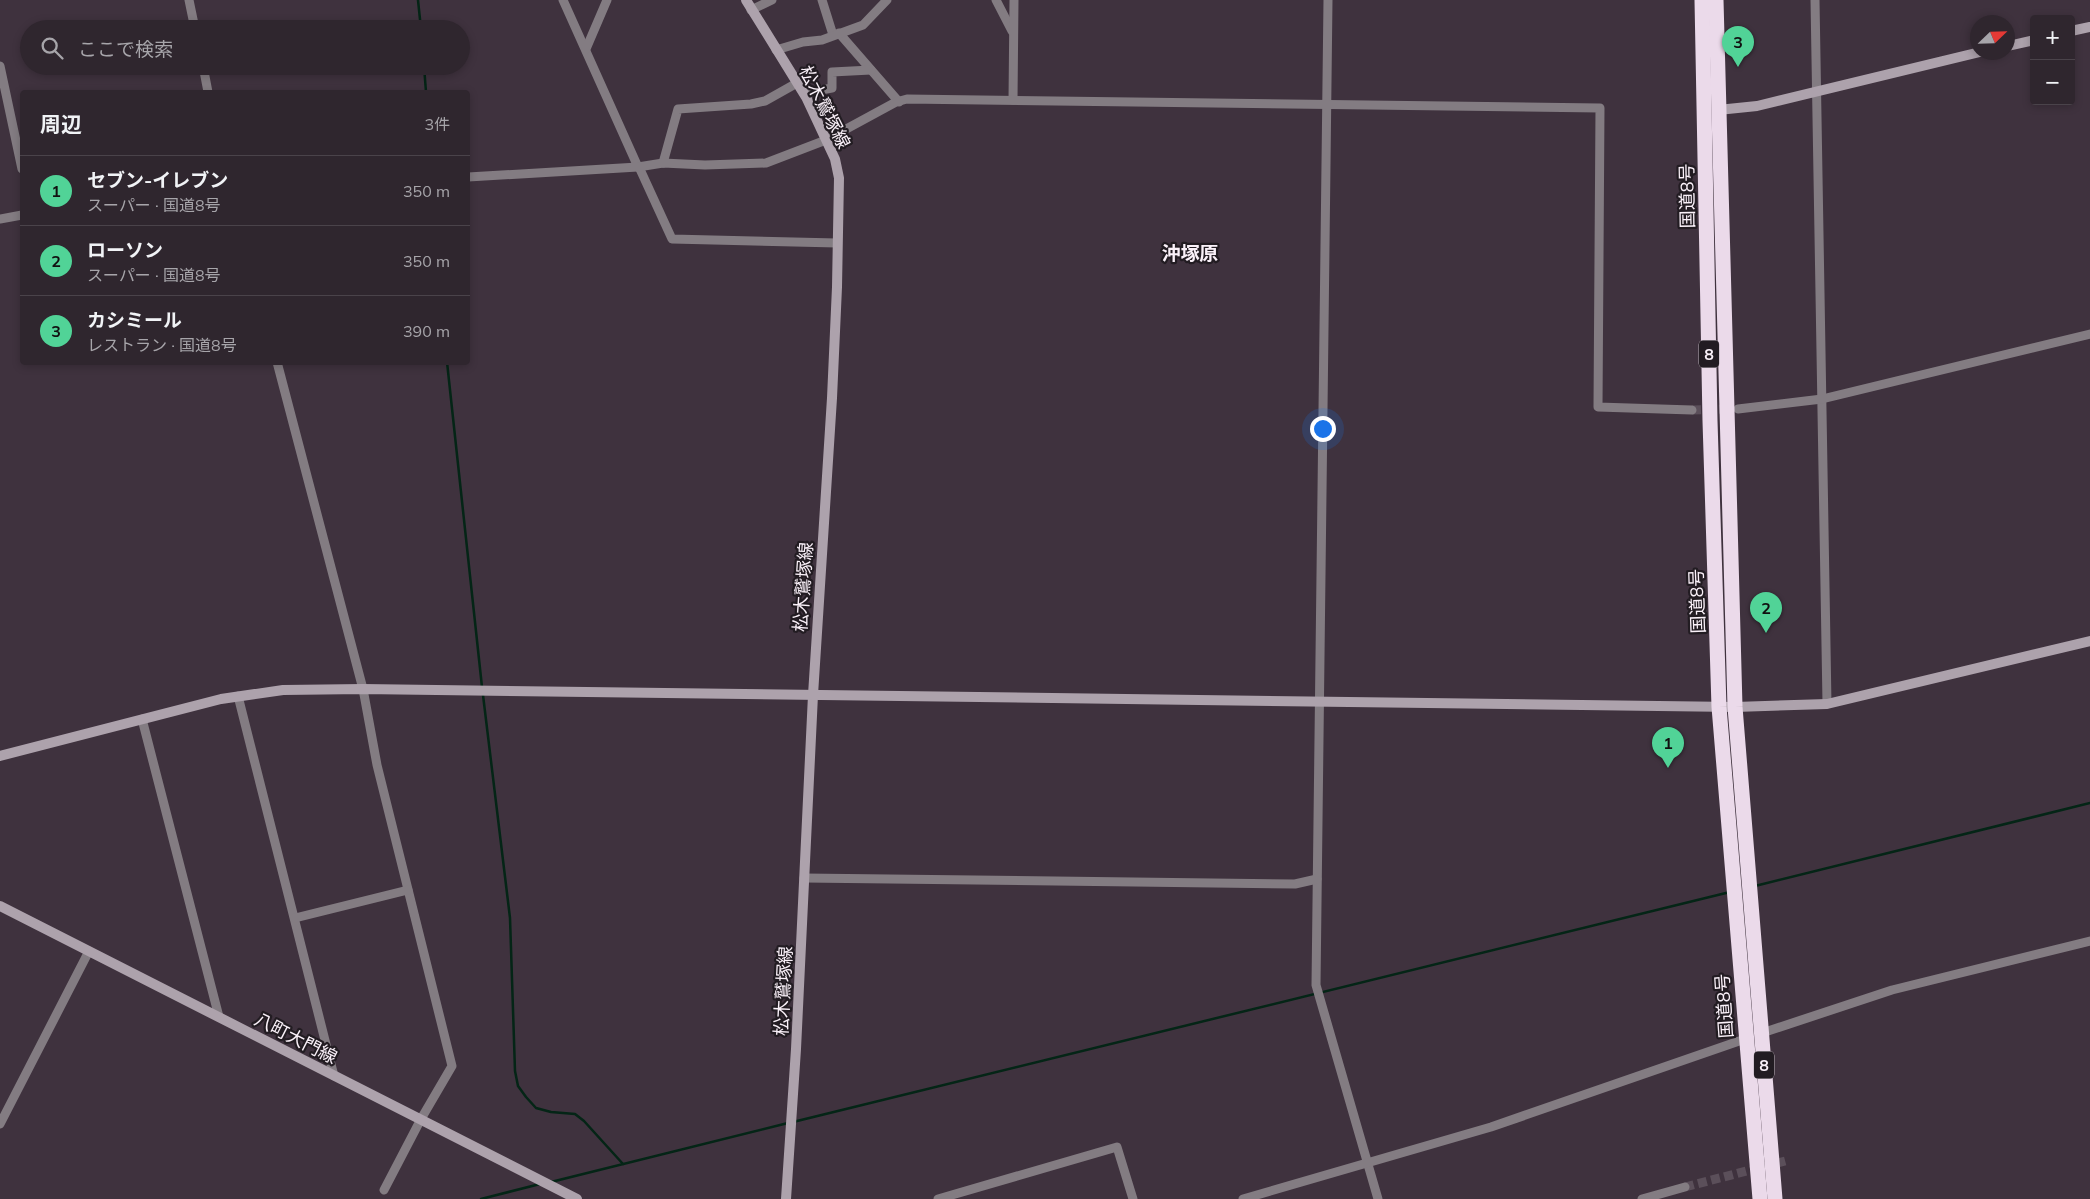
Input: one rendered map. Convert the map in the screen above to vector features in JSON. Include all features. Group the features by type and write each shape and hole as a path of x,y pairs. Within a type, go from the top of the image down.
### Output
{"highway":[{"name":"国道8号","path":"1702,0 1710,412 1719,707 1732,858 1762,1033 1775,1199"},
{"name":"国道8号","path":"1716,0 1735,707 1748,858 1745,933 1745,1039 1760,1199"},
{"name":"8","path":"1766,1090 1785,1199"},
{"name":"8","path":"1752,1199 1754,1123"}],"street":[{"path":"189,0 193,20"},
{"path":"563,0 672,239 838,243"},
{"path":"586,50 607,0"},
{"name":"松木鷲塚線","path":"746,0 804,93 835,160 839,178 832,398 813,695 793,1105 786,1199"},
{"path":"751,10 772,0"},
{"path":"822,0 836,34 899,102"},
{"path":"776,50 804,42 822,40 863,26 887,0"},
{"path":"996,0 1012,31"},
{"path":"1012,100 1014,0"},
{"path":"1328,0 1316,985 1378,1199"},
{"path":"1815,0 1826,704"},
{"path":"2075,30 2090,27"},
{"path":"2015,44 2030,41"},
{"path":"1718,110 1757,106 1970,54"},
{"path":"0,66 20,160"},
{"path":"804,93 832,88 832,72 871,70"},
{"path":"204,75 208,90"},
{"path":"663,164 678,109 751,104 765,101 797,83"},
{"path":"470,177 663,164 766,163 826,140 899,102 918,98 1600,108 1598,407 1692,410"},
{"path":"0,219 20,215"},
{"path":"1738,409 1822,399 2090,334"},
{"path":"278,365 363,690 377,765 452,1066 421,1119 384,1190"},
{"path":"0,756 238,696 283,690 1735,707 1826,704 2090,641"},
{"path":"238,696 334,1076"},
{"path":"142,719 219,1017"},
{"path":"804,878 1294,884 1317,880"},
{"path":"295,918 408,890"},
{"name":"八町大門線","path":"0,906 576,1198"},
{"path":"1762,1033 1892,990 2090,941"},
{"path":"0,1124 89,952"},
{"path":"1243,1199 1490,1127 1745,1039"},
{"path":"938,1199 1117,1147 1133,1199"},
{"path":"1642,1199 1685,1187"}],"waterway":[{"path":"418,0 420,20"},
{"path":"425,75 426,90"},
{"path":"447,365 482,687"},
{"path":"483,695 510,918 515,1071 518,1086 536,1108 551,1112 575,1114 584,1121 623,1164"},
{"path":"1755,886 2090,803"},
{"path":"793,1122 1730,892"},
{"path":"551,1182 788,1123"},
{"path":"481,1199 540,1184"}],"tunnel":[{"path":"1692,410 1731,409"},
{"path":"1685,1187 1789,1160"}],"place":[{"name":"カシミール","path":"1738,67"},
{"name":"ローソン","path":"1766,633"},
{"name":"セブン-イレブン","path":"1668,768"}],"district":[{"name":"沖塚原","path":"1190,253"}]}
